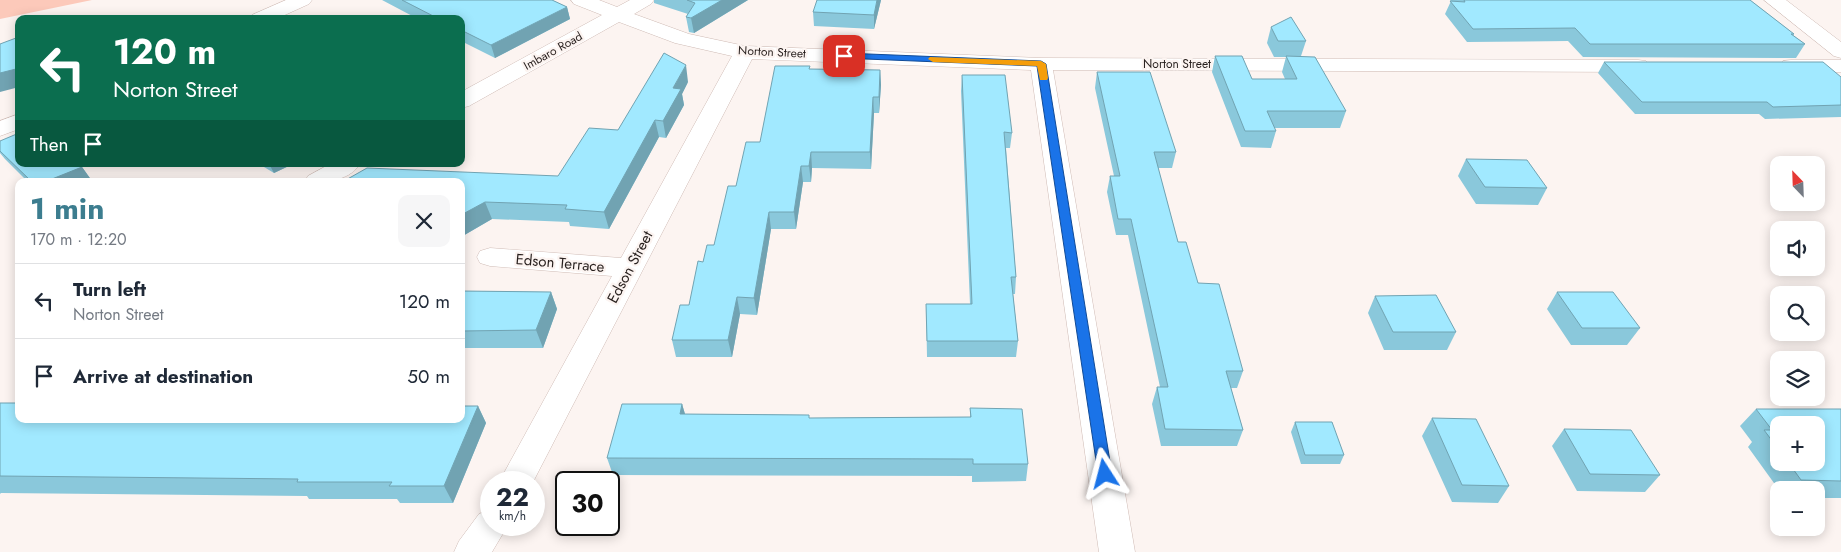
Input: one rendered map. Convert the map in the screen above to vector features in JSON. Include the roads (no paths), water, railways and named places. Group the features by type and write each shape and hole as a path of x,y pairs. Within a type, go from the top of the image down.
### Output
{"street":[{"path":"268,15 302,0"},
{"name":"Norton Street","path":"581,0 700,44 745,52 1041,64 1661,66"},
{"name":"Imbaro Road","path":"465,99 644,0"},
{"path":"1774,0 1841,52"},
{"name":"Edson Street","path":"522,471 745,52"},
{"path":"1041,64 1117,552"},
{"path":"1771,66 1841,66"},
{"path":"0,129 15,123"},
{"path":"322,178 343,167"},
{"name":"Edson Terrace","path":"490,257 629,268"},
{"path":"472,552 483,536"}]}
